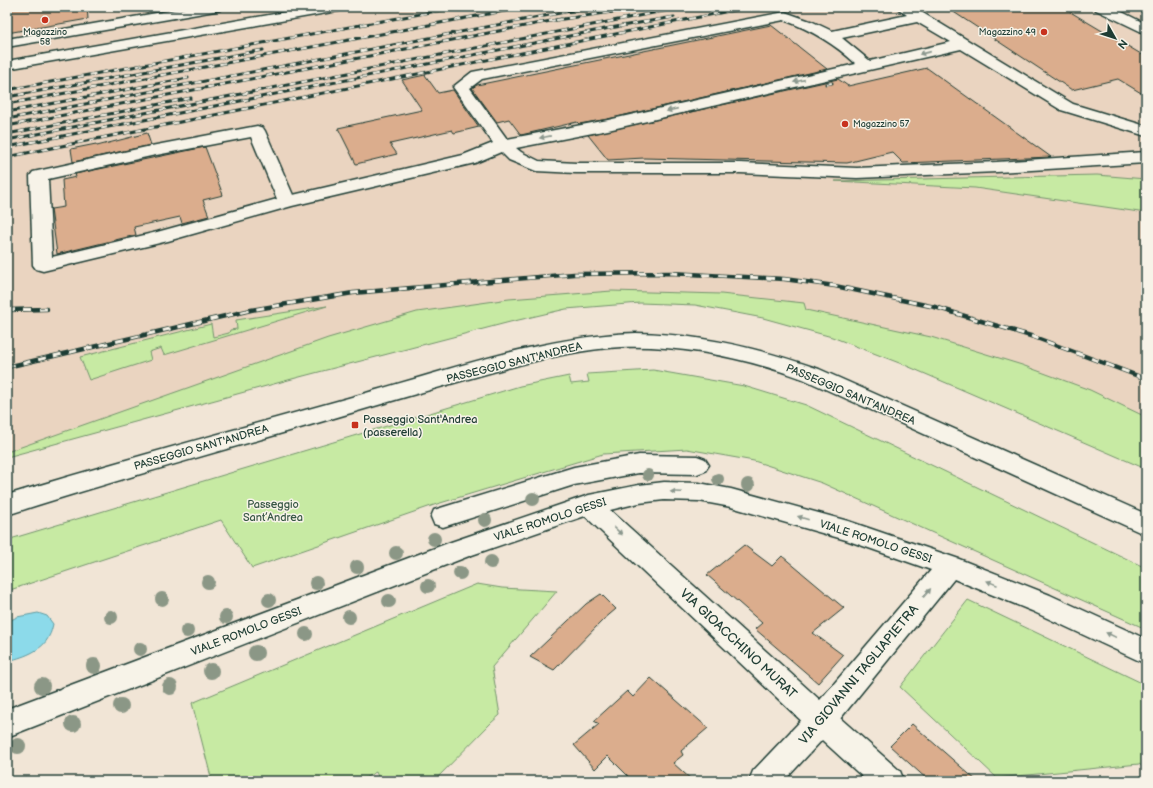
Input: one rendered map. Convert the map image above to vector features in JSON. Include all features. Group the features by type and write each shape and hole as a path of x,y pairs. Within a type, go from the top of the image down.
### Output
{"street":[{"path":"7,43 215,7"},
{"path":"7,65 338,7"},
{"path":"903,7 1067,107 1146,131"},
{"path":"1101,7 1146,30"},
{"path":"867,66 848,48 831,36 801,21 785,16 477,75 461,87 503,145 515,156 536,166 576,168 740,168 857,173 1086,163 1146,157"},
{"path":"831,36 919,17"},
{"path":"287,202 257,131 151,151 39,176 43,265 161,237 287,202 469,159 503,145 608,125 964,44"},
{"path":"576,168 566,160 564,150 578,137 608,125"},
{"name":"PASSEGGIO SANT'ANDREA","path":"7,505 213,443 540,353 589,344 635,340 670,342 721,348 762,357 811,374 1146,525"},
{"path":"443,517 574,476 639,464 697,465"},
{"name":"VIALE ROMOLO GESSI","path":"7,723 460,549 589,505 639,494 664,491 699,492 731,498 848,531 950,566 1041,603 1146,652"},
{"name":"VIA GIOACCHINO MURAT","path":"589,505 889,781"},
{"name":"VIA GIOVANNI TAGLIAPIETRA","path":"764,781 821,720 950,566"}],"shaded area":[{"path":"7,7 1146,7 1146,469 907,366 832,337 763,318 695,305 640,303 566,309 510,322 292,379 7,457"}],"green space":[{"path":"1097,175 1146,179 1146,213 975,188 835,181"},
{"path":"612,291 721,294 804,303 806,310 931,337 1022,365 1090,390 1146,417 1146,469 907,366 832,337 763,318 695,305 640,303 566,309 510,322 292,379 7,457 7,452 328,338 417,312 509,299"},
{"path":"327,306 164,355 161,348 149,352 151,360 89,380 80,357 211,324 213,337 229,333 230,330 237,329 236,320"},
{"name":"Passeggio Sant’Andrea","path":"653,370 744,386 806,405 1146,568 1146,629 822,483 754,461 687,449 603,454 437,504 252,568 221,520 7,591 7,540 520,386 569,376 571,384 589,382 587,374"},
{"path":"477,584 502,588 557,591 492,667 500,715 434,781 380,781 376,772 359,781 212,781 192,703"},
{"path":"968,600 1146,685 1146,769 1139,764 997,778 900,687"}],"water":[{"path":"38,613 47,616 53,624 46,641 37,650 19,658 7,661 7,622 17,617"}],"building":[{"name":"Magazzino 58","path":"7,7 87,7 88,19 7,33"},
{"name":"Magazzino 49","path":"946,7 1062,7 1146,57 1146,96 1118,79 1072,90"},
{"path":"771,25 827,69 608,119 579,124 577,122 521,135 509,119 497,122 472,88 477,85"},
{"name":"Magazzino 57","path":"927,68 1051,157 903,163 892,152 847,163 644,158 608,160 588,135 838,79 848,86"},
{"path":"425,75 438,93 453,90 479,127 454,133 452,130 390,144 397,154 356,164 338,128 422,110 402,80"},
{"path":"147,133 151,145 73,162 71,149 96,144 97,146"},
{"path":"205,147 223,195 203,200 209,216 182,223 180,217 134,227 136,235 57,254 51,209 64,207 62,180 76,177 75,174"},
{"path":"744,545 772,566 782,556 844,608 813,633 843,655 818,683 755,629 762,623 707,575"},
{"path":"601,594 616,609 603,620 554,670 530,657 586,604"},
{"path":"651,678 708,728 681,751 683,755 673,763 693,781 633,781 608,756 595,769 574,745 599,724 594,721 627,691 633,697"},
{"path":"912,724 977,781 929,781 890,746"}],"railway":[{"path":"7,90 458,7"},
{"path":"7,104 525,7"},
{"path":"7,119 591,7"},
{"path":"556,20 648,7"},
{"path":"7,140 684,7"},
{"path":"7,157 749,7"},
{"path":"7,147 610,28 674,17"},
{"path":"7,126 561,19"},
{"path":"7,97 263,50"},
{"path":"7,112 188,78"},
{"path":"826,84 832,83"},
{"path":"7,134 191,98"},
{"path":"7,367 251,310 353,293 574,274 671,273 784,279 835,286 935,307 1034,337 1146,379"},
{"path":"7,310 47,309"}],"place":[{"name":"Magazzino 58","path":"45,20"},
{"name":"Magazzino 49","path":"1044,32"},
{"name":"Magazzino 57","path":"845,124"},
{"name":"Passeggio Sant'Andrea (passerella)","path":"355,425"}]}
